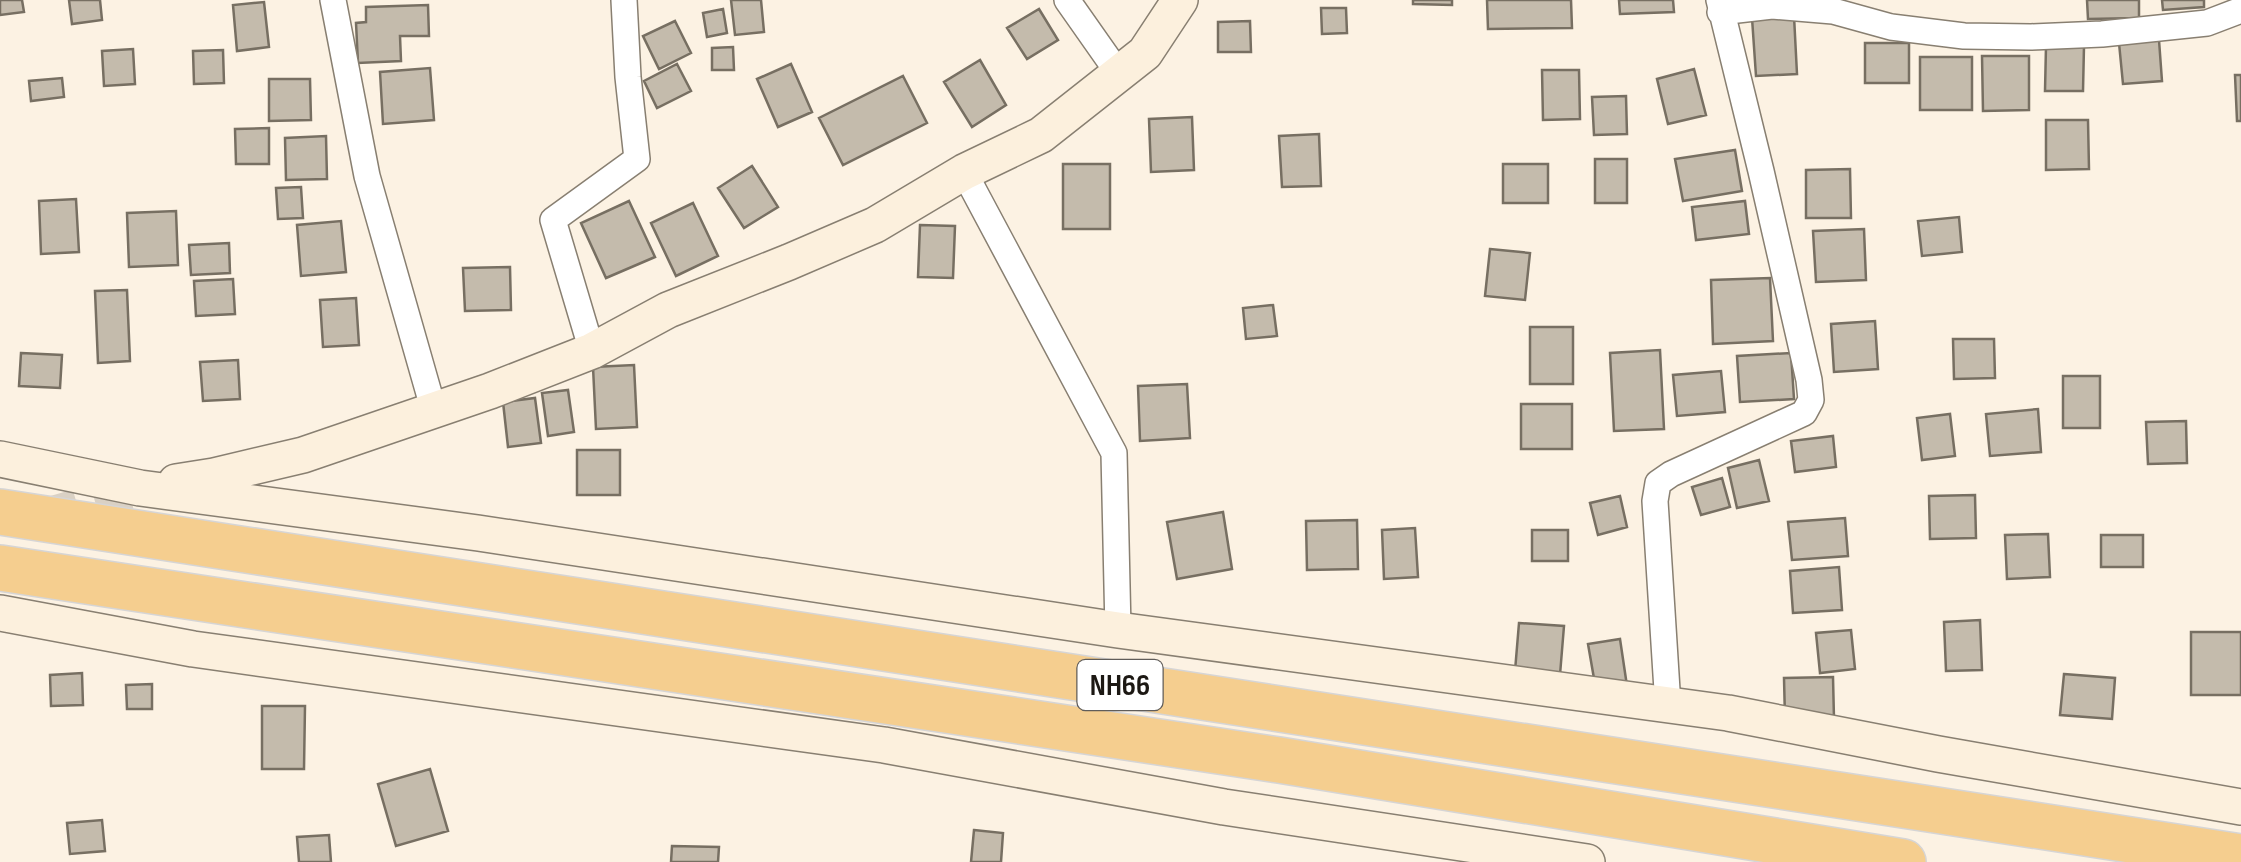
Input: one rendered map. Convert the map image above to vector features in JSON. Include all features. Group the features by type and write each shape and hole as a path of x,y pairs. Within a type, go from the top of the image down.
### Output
{"highway":[{"name":"NH66","path":"0,512 2241,857"},
{"name":"NH66","path":"0,568 1278,760 1902,862"}],"street":[{"path":"332,0 367,176 434,411"},
{"path":"592,351 552,220 637,159 624,0"},
{"path":"1067,0 1119,74"},
{"path":"140,488 304,455 434,411 592,351 668,310 875,224 964,172 1042,135 1146,53 1180,0"},
{"path":"1668,706 1655,501 1658,483 1804,413 1811,400 1762,171 1720,6 1833,11 1891,27 1964,36 2031,38 2207,23 2241,10"},
{"path":"964,172 1114,453 1118,630"},
{"path":"0,459 140,488 478,533 1118,630 1728,713 2241,807"},
{"path":"0,612 194,649 884,745 1224,808 1587,862"}],"building":[{"path":"0,0 22,0 24,12 0,15"},
{"path":"69,0 100,0 102,20 72,24"},
{"path":"731,0 761,0 764,32 735,35"},
{"path":"1413,0 1452,0 1452,5 1413,4"},
{"path":"1487,0 1571,0 1572,28 1488,29"},
{"path":"1619,0 1673,0 1674,12 1620,14"},
{"path":"2087,0 2139,0 2139,18 2088,19"},
{"path":"2162,0 2204,0 2204,7 2163,10"},
{"path":"264,2 269,47 237,51 233,5"},
{"path":"428,5 429,36 400,36 401,61 358,63 356,23 366,22 366,7"},
{"path":"1321,8 1346,8 1347,33 1322,34"},
{"path":"723,9 727,33 707,37 703,13"},
{"path":"1039,9 1058,40 1027,59 1007,28"},
{"path":"1794,16 1797,74 1756,76 1752,18"},
{"path":"675,21 691,53 659,69 643,36"},
{"path":"1250,21 1251,52 1218,52 1218,22"},
{"path":"2159,40 2162,81 2123,84 2119,43"},
{"path":"1865,43 1909,43 1909,83 1865,83"},
{"path":"2046,46 2084,46 2083,91 2045,91"},
{"path":"733,47 734,70 712,70 712,48"},
{"path":"133,49 135,84 104,86 102,51"},
{"path":"223,50 224,83 194,84 193,51"},
{"path":"1982,56 2029,56 2029,110 1983,111"},
{"path":"1920,57 1972,57 1972,110 1920,110"},
{"path":"980,60 1006,105 972,127 944,82"},
{"path":"677,64 691,91 657,108 644,81"},
{"path":"791,64 812,112 778,127 757,79"},
{"path":"430,68 434,120 383,124 380,72"},
{"path":"1694,69 1706,115 1668,124 1657,79"},
{"path":"1542,70 1579,70 1580,119 1543,120"},
{"path":"2235,75 2241,75 2241,121 2237,121"},
{"path":"903,76 927,123 843,165 819,118"},
{"path":"62,78 64,97 31,101 29,81"},
{"path":"269,79 310,79 311,120 269,121"},
{"path":"1626,96 1627,134 1594,135 1592,97"},
{"path":"1192,117 1194,170 1151,172 1149,119"},
{"path":"2046,120 2088,120 2089,169 2046,170"},
{"path":"269,128 269,164 236,164 235,129"},
{"path":"1319,134 1321,186 1282,187 1279,136"},
{"path":"326,136 327,179 286,180 285,138"},
{"path":"1735,150 1742,191 1683,201 1675,159"},
{"path":"1595,159 1627,159 1627,203 1595,203"},
{"path":"1063,164 1110,164 1110,229 1063,229"},
{"path":"1503,164 1548,164 1548,203 1503,203"},
{"path":"752,166 778,207 744,228 718,188"},
{"path":"1850,169 1851,218 1806,218 1806,170"},
{"path":"301,187 303,218 278,219 276,188"},
{"path":"76,199 79,252 41,254 39,201"},
{"path":"629,201 655,257 606,278 581,223"},
{"path":"1745,201 1749,234 1696,240 1692,207"},
{"path":"693,203 718,256 676,276 651,223"},
{"path":"176,211 178,265 129,267 127,213"},
{"path":"1959,217 1962,252 1922,256 1918,221"},
{"path":"341,221 346,272 301,276 297,225"},
{"path":"920,225 955,226 953,278 918,277"},
{"path":"1864,229 1866,280 1816,282 1813,231"},
{"path":"229,243 230,273 191,275 189,245"},
{"path":"1490,249 1530,253 1525,300 1485,296"},
{"path":"510,267 511,310 465,311 463,268"},
{"path":"1770,278 1773,341 1713,344 1711,280"},
{"path":"233,279 235,314 196,316 194,281"},
{"path":"127,290 130,361 98,363 95,291"},
{"path":"356,298 359,345 323,347 320,300"},
{"path":"1273,305 1277,336 1246,339 1243,308"},
{"path":"1875,321 1878,369 1834,372 1831,324"},
{"path":"1530,327 1573,327 1573,384 1530,384"},
{"path":"1953,339 1994,339 1995,378 1954,379"},
{"path":"1660,350 1664,429 1614,431 1610,353"},
{"path":"21,353 62,355 60,388 19,386"},
{"path":"1791,353 1794,399 1740,402 1737,356"},
{"path":"238,360 240,399 203,401 200,362"},
{"path":"634,365 637,427 596,429 593,367"},
{"path":"1721,371 1725,412 1677,416 1673,375"},
{"path":"2063,376 2100,376 2100,428 2063,428"},
{"path":"1187,384 1190,438 1140,441 1138,386"},
{"path":"568,390 574,432 548,436 542,393"},
{"path":"535,398 541,443 508,447 503,402"},
{"path":"1521,404 1572,404 1572,449 1521,449"},
{"path":"2038,409 2041,452 1990,456 1986,414"},
{"path":"1950,414 1955,456 1922,460 1917,418"},
{"path":"2186,421 2187,463 2148,464 2146,422"},
{"path":"1833,436 1836,467 1795,472 1791,441"},
{"path":"577,450 620,450 620,495 577,495"},
{"path":"1759,460 1769,501 1737,508 1728,468"},
{"path":"1722,478 1730,507 1701,515 1692,487"},
{"path":"1975,495 1976,538 1930,539 1929,496"},
{"path":"1620,496 1627,527 1598,535 1590,503"},
{"path":"1223,512 1232,569 1177,579 1167,522"},
{"path":"1845,518 1848,556 1792,560 1788,522"},
{"path":"1357,520 1358,569 1307,570 1306,521"},
{"path":"1415,528 1418,577 1384,579 1382,530"},
{"path":"1532,530 1568,530 1568,561 1532,561"},
{"path":"2048,534 2050,577 2007,579 2005,535"},
{"path":"2101,535 2143,535 2143,567 2101,567"},
{"path":"1839,567 1842,610 1793,613 1790,571"},
{"path":"1980,620 1982,670 1946,671 1944,622"},
{"path":"1519,623 1564,626 1559,687 1514,683"},
{"path":"1851,630 1855,669 1820,673 1816,633"},
{"path":"2191,632 2241,632 2241,695 2191,695"},
{"path":"1620,639 1627,686 1596,690 1588,644"},
{"path":"82,673 83,705 51,706 50,675"},
{"path":"2064,674 2115,678 2112,719 2060,715"},
{"path":"1833,677 1834,719 1785,719 1784,678"},
{"path":"152,684 152,709 127,709 126,685"},
{"path":"262,706 305,706 304,769 262,769"},
{"path":"430,769 448,831 396,846 378,784"},
{"path":"102,820 105,851 70,854 67,823"},
{"path":"974,830 1003,833 1001,862 971,862"},
{"path":"329,835 331,862 299,862 297,837"},
{"path":"672,846 719,847 718,862 671,862"}],"tunnel":[{"path":"44,516 140,488"}]}
